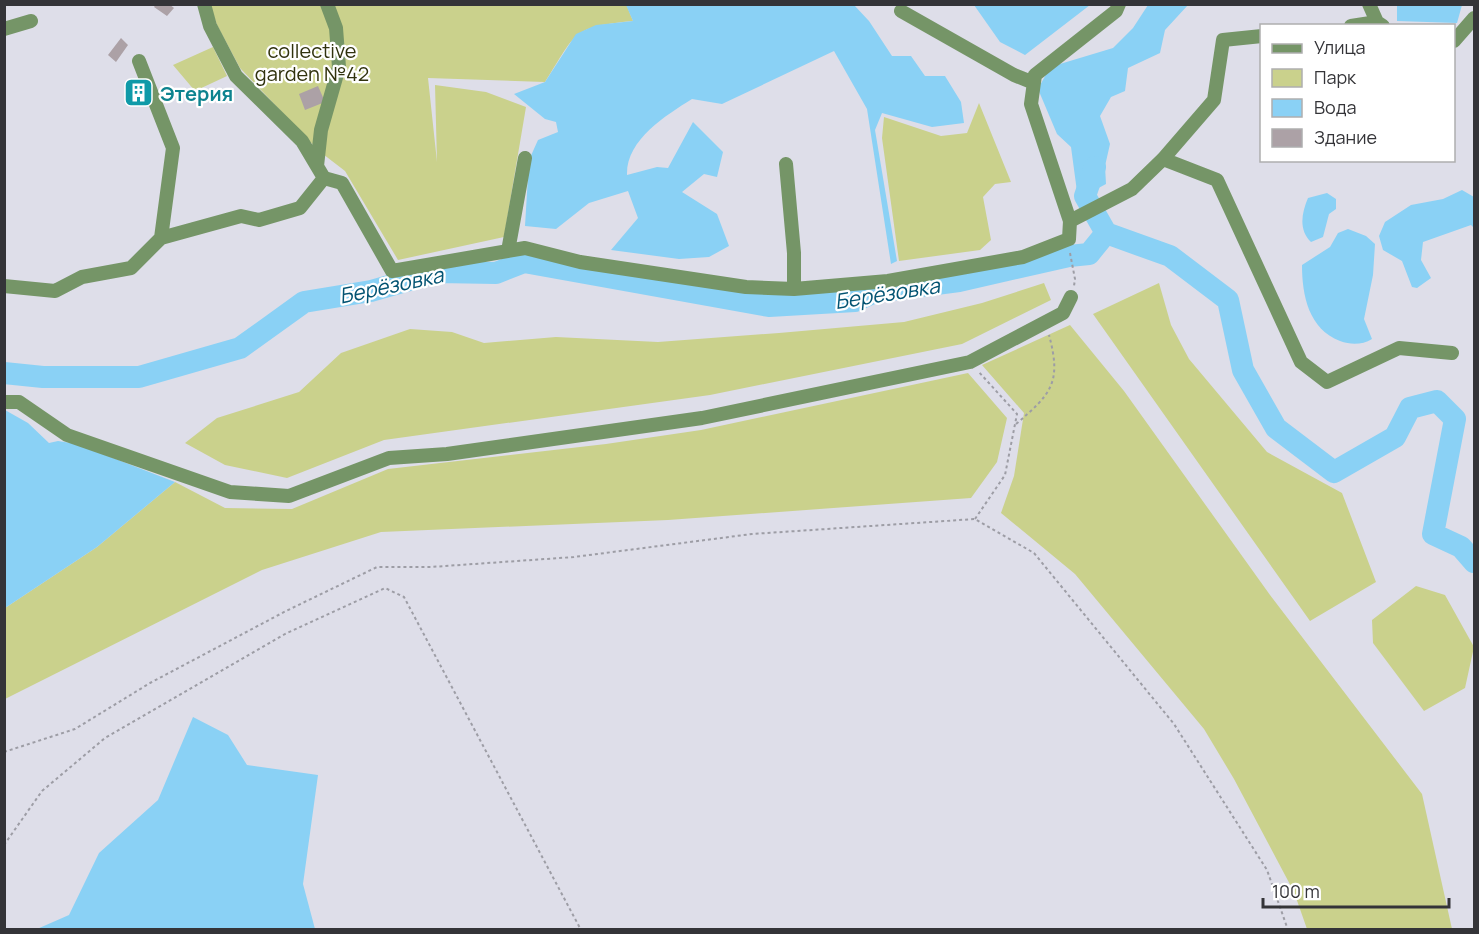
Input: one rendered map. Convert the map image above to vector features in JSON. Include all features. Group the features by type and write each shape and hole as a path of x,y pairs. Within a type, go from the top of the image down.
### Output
{"street":[{"path":"204,4 210,26 236,76 302,141 321,172 342,183 392,271 525,248 580,262 746,287 794,289 888,281 1023,257 1069,239 1070,221 1031,104 1035,75 1116,11 1119,4"},
{"path":"4,286 55,291 82,277 131,268 161,238 241,216 259,220 300,208 321,172 321,130 339,67 336,28 327,4"},
{"path":"1369,4 1380,24"},
{"path":"901,11 1014,75 1034,83"},
{"path":"1455,40 1474,18"},
{"path":"4,29 31,21"},
{"path":"1070,221 1132,189 1163,159 1214,100 1222,40 1260,36"},
{"path":"139,61 173,148 161,238"},
{"path":"508,251 525,158"},
{"path":"1163,159 1217,180 1301,362 1327,382 1399,348 1452,353"},
{"path":"786,164 794,253 794,289"},
{"path":"4,402 19,402 68,435 230,492 289,496 389,458 447,454 702,418 970,362 1063,313 1071,297"}],"path":[{"path":"1069,248 1075,279 1071,297"},
{"path":"1016,424 1036,408 1053,386 1056,359 1047,321"},
{"path":"970,362 1017,414 1005,475 975,519"},
{"path":"4,752 75,729 160,677 376,567 431,567 574,557 752,534 975,519 1034,553 1174,724 1267,870 1288,930"},
{"path":"4,845 42,790 105,738 285,634 385,588 404,597 581,930"}],"green space":[{"name":"collective garden №42","path":"626,4 633,21 598,26 578,35 545,82 428,78 437,162 435,85 486,92 526,107 504,237 398,260 345,171 319,151 240,68 217,25 210,5"},
{"path":"213,47 227,76 195,91 173,65"},
{"path":"979,103 1011,182 995,184 983,197 991,240 980,250 899,261 882,138 884,117 941,136 967,133"},
{"path":"1044,283 1051,300 962,344 710,395 384,440 287,478 225,465 185,443 217,418 299,392 341,353 410,329 452,332 484,343 556,337 658,342 904,322 982,303"},
{"path":"1159,283 1171,325 1189,359 1267,452 1342,493 1376,582 1310,621 1093,314"},
{"path":"1070,325 1124,391 1270,595 1422,794 1452,929 1307,929 1294,892 1234,779 1204,729 1075,574 1001,513 1014,476 1024,413 982,365"},
{"path":"968,373 1007,418 997,462 971,498 668,520 381,532 262,570 5,699 5,608 97,547 175,482 225,508 292,509 388,469 606,444 701,430"},
{"path":"1416,586 1445,595 1474,647 1465,688 1424,711 1373,643 1372,620"}],"water":[{"path":"1397,4 1462,5 1457,23 1397,21"},
{"path":"626,5 854,5 869,21 892,56 911,56 925,76 945,76 961,102 964,123 932,127 882,113 875,130 897,261 891,264 867,109 834,51 722,104 692,99 659,121 640,140 633,151 628,162 627,175 657,167 668,168 693,122 723,152 717,177 704,174 682,192 717,214 729,246 709,257 679,259 611,250 638,218 628,191 589,203 556,229 525,226 529,160 538,140 558,132 556,122 545,119 514,94 545,82 576,34 596,25 633,21"},
{"path":"974,5 1090,5 1025,55 1000,42"},
{"path":"1148,5 1188,5 1165,30 1160,53 1128,68 1125,91 1111,97 1100,116 1110,144 1105,166 1106,184 1078,199 1071,147 1057,134 1038,89 1050,67 1113,48 1133,28"},
{"path":"1462,190 1474,197 1474,228 1471,225 1423,242 1421,260 1431,278 1417,288 1412,287 1402,261 1383,250 1379,236 1385,222 1411,205 1443,199"},
{"path":"1327,193 1336,199 1336,209 1329,214 1323,237 1311,242 1303,226 1306,203 1308,198"},
{"path":"1348,229 1366,236 1375,244 1373,275 1364,319 1372,339 1356,344 1329,336 1314,320 1306,300 1302,277 1302,265 1330,247 1338,233"},
{"path":"5,410 28,423 49,443 58,441 77,444 175,482 97,547 5,608"},
{"path":"193,717 228,735 247,765 318,775 303,884 315,929 37,929 69,915 99,853 158,800"}],"building":[{"path":"156,4 169,4 174,8 167,16 154,7"},
{"path":"121,38 128,45 116,62 108,55"},
{"name":"Этерия","path":"139,82 149,97 139,105 128,89"},
{"path":"318,86 325,102 305,110 299,94"}],"waterway":[{"path":"1095,167 1085,196 1106,233"},
{"name":"Берёзовка","path":"4,373 43,377 139,377 240,348 304,302 371,291 438,272 496,273 524,262 769,306 855,301 875,292 959,281 1069,256 1089,254 1106,233 1170,256 1228,300 1243,370 1276,428 1334,472 1395,437 1410,408 1437,401 1455,419 1433,534 1461,547 1474,562"}],"place":[{"name":"Этерия","path":"139,93"}]}
